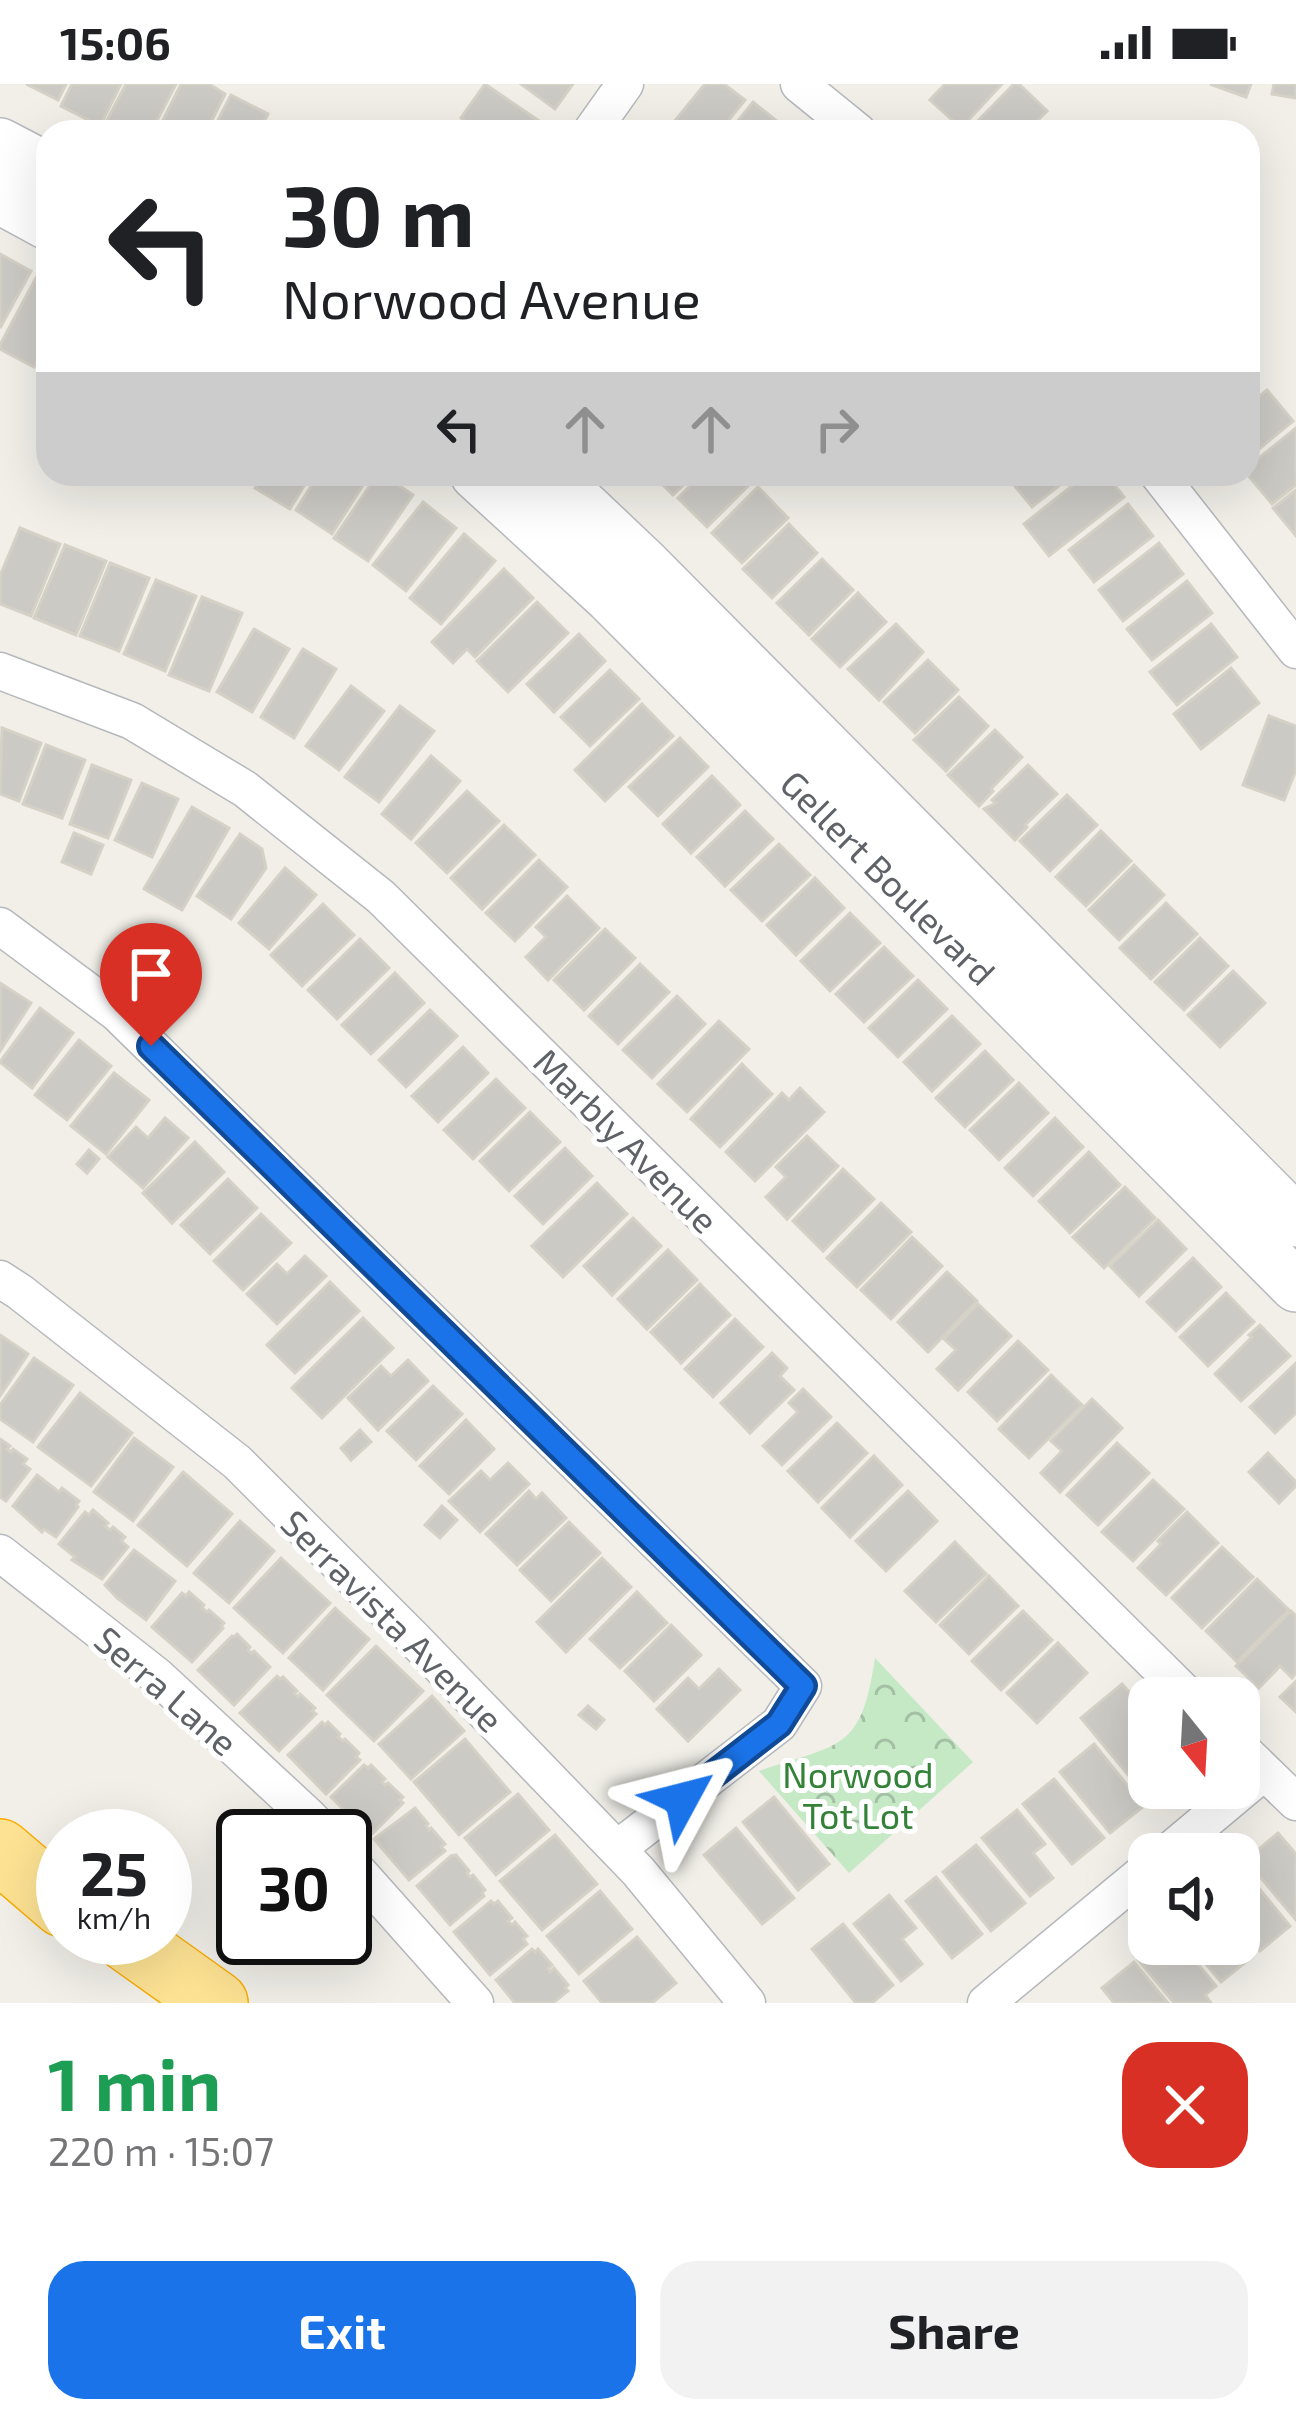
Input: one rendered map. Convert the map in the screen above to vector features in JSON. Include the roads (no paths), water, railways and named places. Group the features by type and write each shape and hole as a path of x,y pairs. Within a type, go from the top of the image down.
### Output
{"highway":[{"path":"3,1853 36,1876"},
{"path":"3,1853 36,1882"},
{"path":"129,1965 170,2003"},
{"path":"162,1965 216,2003"}],"main road":[{"path":"0,144 36,163"},
{"path":"0,199 36,218"},
{"name":"Gellert Boulevard","path":"489,486 610,597 1296,1286"},
{"name":"Gellert Boulevard","path":"562,486 1296,1221"}],"street":[{"path":"600,120 625,84"},
{"path":"799,84 843,120"},
{"path":"1167,486 1296,650"},
{"name":"Marbly Avenue","path":"0,671 151,732 245,789 381,897 1169,1677"},
{"path":"0,926 116,1013 803,1686 779,1724 617,1849"},
{"name":"Serravista Avenue","path":"0,1280 237,1462 617,1849 747,2003"},
{"name":"Serra Lane","path":"0,1553 158,1676 300,1809"},
{"path":"1260,1768 1296,1802"},
{"path":"1185,1833 1207,1809"},
{"path":"986,2003 1128,1885"},
{"path":"372,1887 476,2003"}],"park label":[{"name":"Norwood Tot Lot","path":"858,1794"}]}
